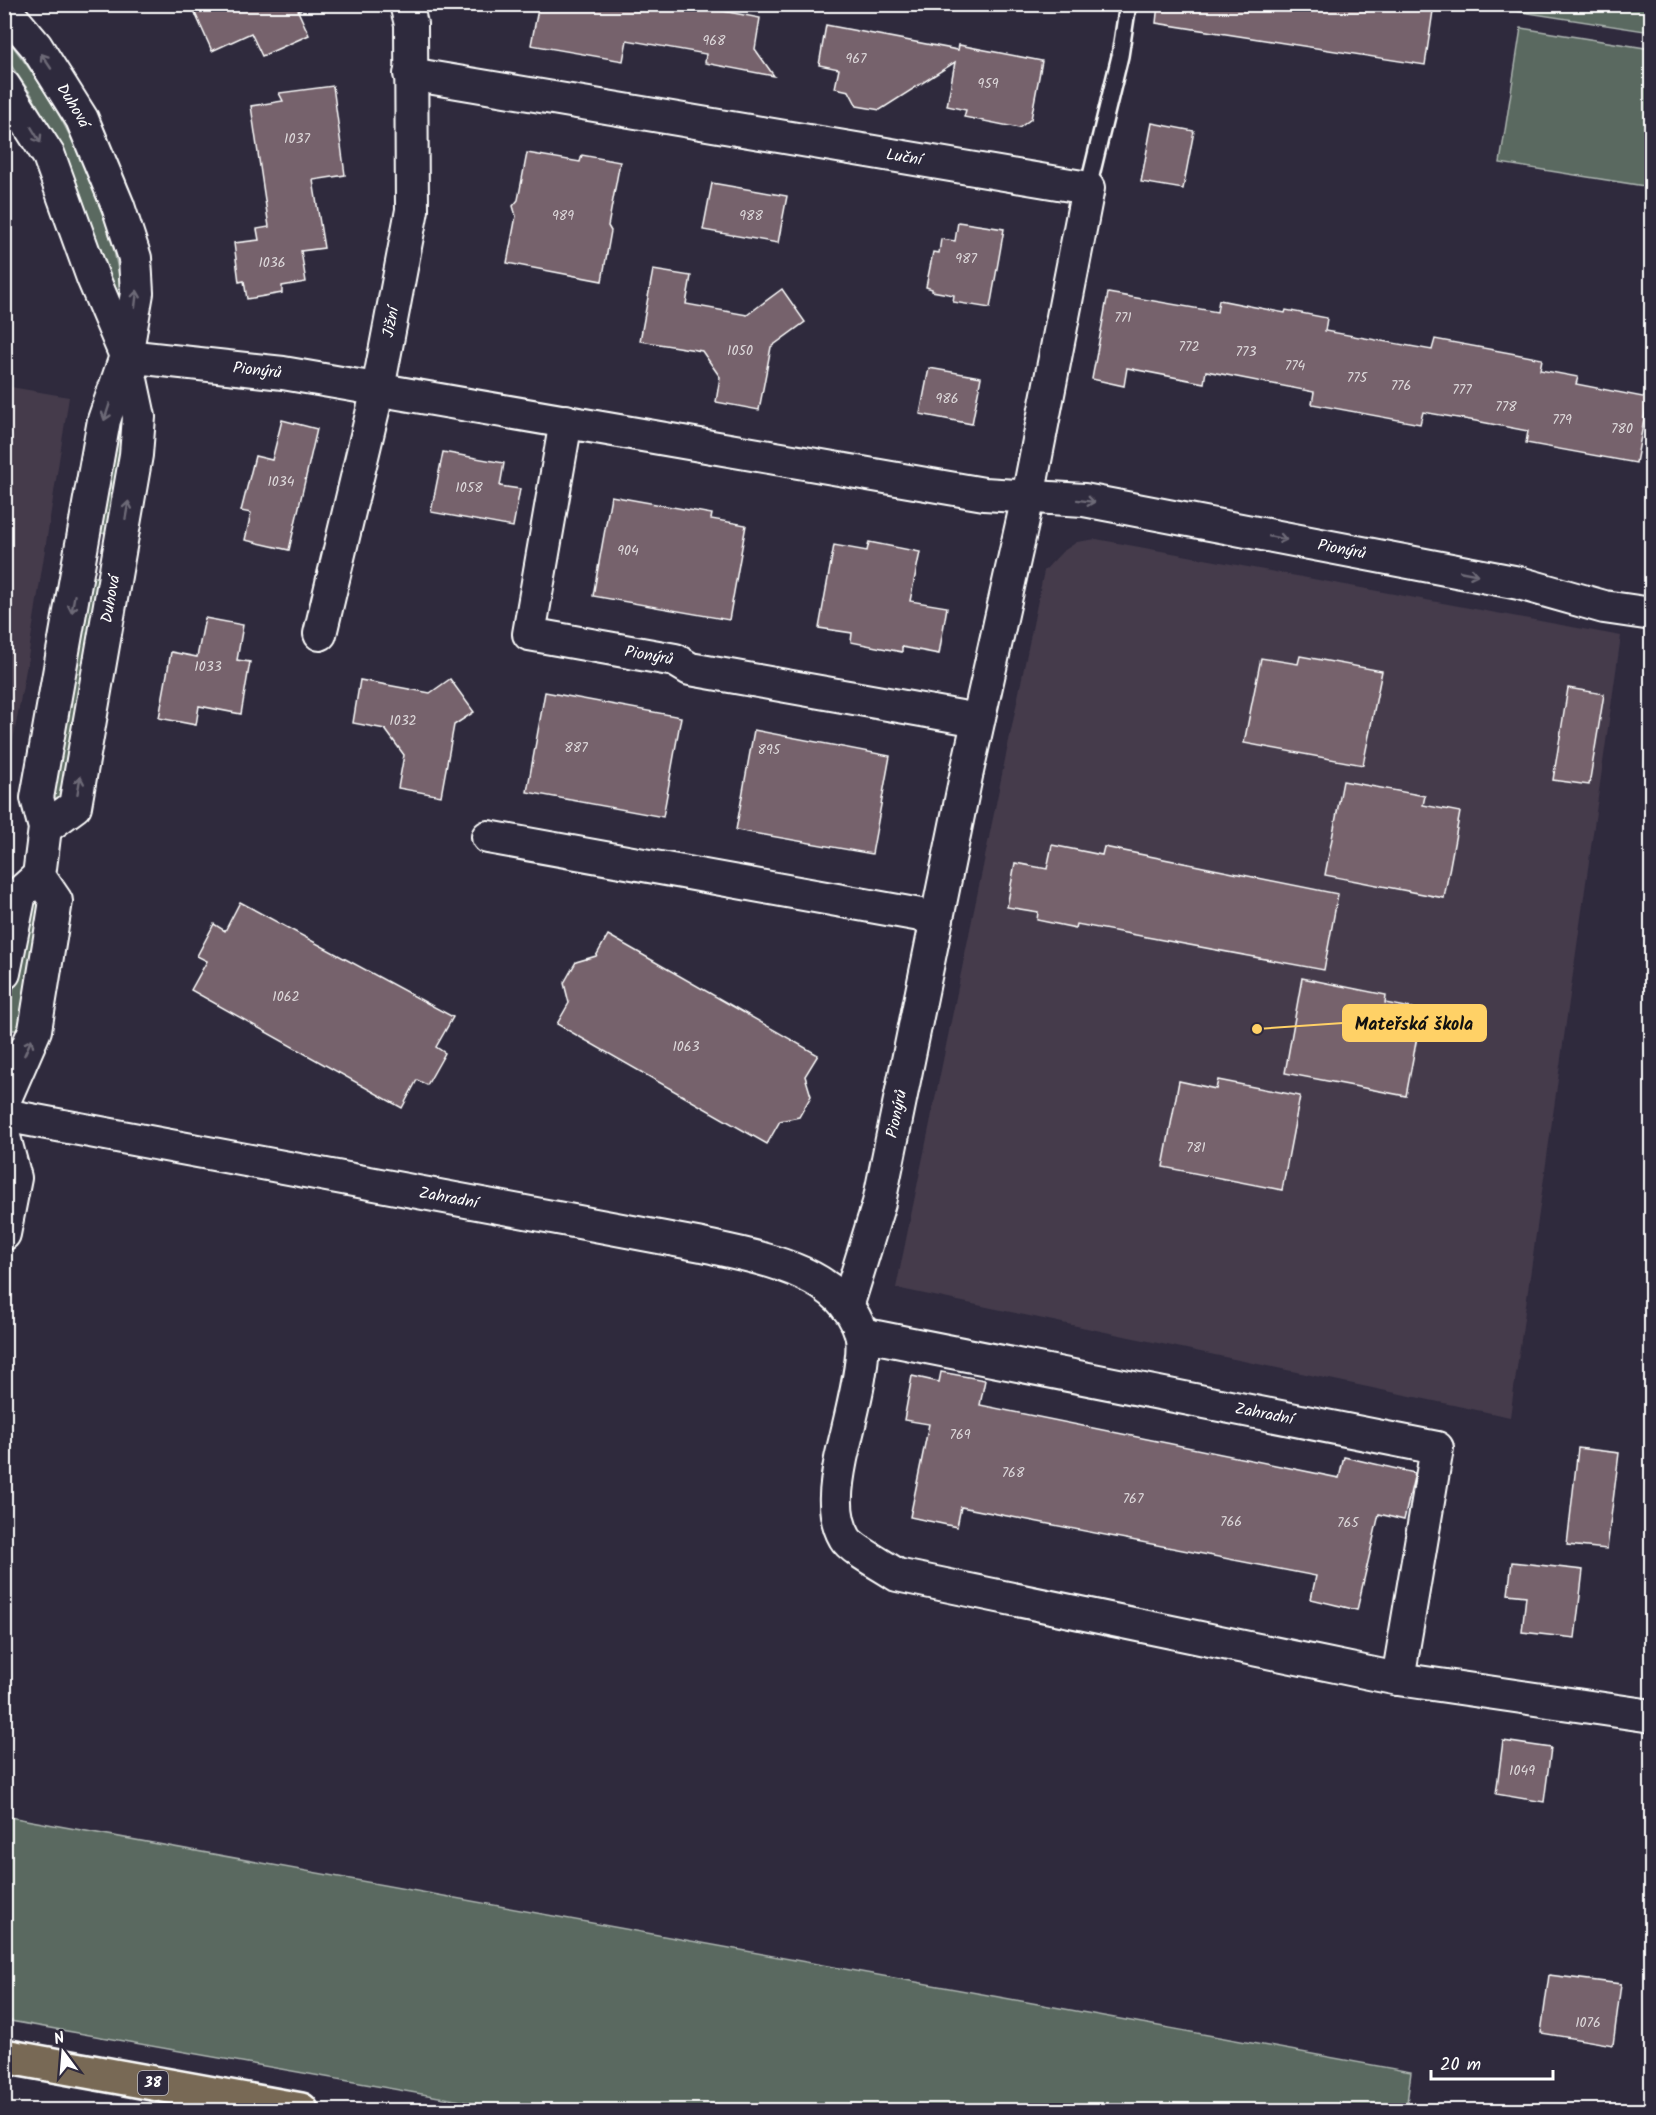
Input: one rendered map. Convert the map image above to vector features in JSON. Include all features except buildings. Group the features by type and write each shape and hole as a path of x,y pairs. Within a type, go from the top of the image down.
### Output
{"main road":[{"name":"38","path":"4,2056 301,2110"}],"street":[{"name":"Jižní","path":"320,634 378,389 412,210 411,24 406,4"},
{"name":"Duhová","path":"4,9 36,46 77,111 103,165 135,258 137,293 126,356 104,420 37,798 45,828 39,876"},
{"name":"Luční","path":"410,74 1088,188"},
{"name":"Duhová","path":"4,86 49,156 93,278 126,356 139,417 136,455 119,559 75,806 45,828"},
{"path":"1028,497 1088,188"},
{"name":"Pionýrů","path":"126,356 283,373 984,494 1084,500 1519,583 1604,607 1652,614"},
{"name":"Pionýrů","path":"566,421 529,634 675,660 690,669 978,720"},
{"name":"Pionýrů","path":"854,1321 978,720 1028,497"},
{"path":"82,552 119,559"},
{"path":"488,837 937,918"},
{"path":"4,974 20,892 39,876 56,901 35,1030 4,1101"},
{"name":"Zahradní","path":"4,1115 761,1258 797,1270 828,1288 854,1321 1437,1448 1398,1679"},
{"path":"4,1137 15,1178 4,1234"},
{"path":"854,1321 862,1363 835,1487 838,1519 846,1540 897,1575 1398,1679 1652,1716"}],"lane":[{"path":"1088,188 1120,56 1128,4"}],"shaded area":[{"path":"5,386 69,397 27,664 5,784"},
{"path":"1096,539 1621,636 1510,1417 896,1288 1044,571 1062,552 1077,542"}],"green space":[{"path":"1503,4 1651,5 1651,32 1502,9"},
{"path":"1521,28 1651,49 1651,187 1500,163"},
{"path":"5,36 49,99 83,163 112,243 121,296 114,299 110,297 92,227 80,192 67,160 50,128 31,94 5,57"},
{"path":"120,420 127,422 110,534 99,533"},
{"path":"91,576 102,578 62,798 57,805 50,801"},
{"path":"31,894 43,897 20,1025 16,1030 12,1030 7,1023"},
{"path":"4,1816 1411,2072 1406,2110 512,2110 5,2020"}],"place":[{"name":"Mateřská škola","path":"1257,1029"}]}
